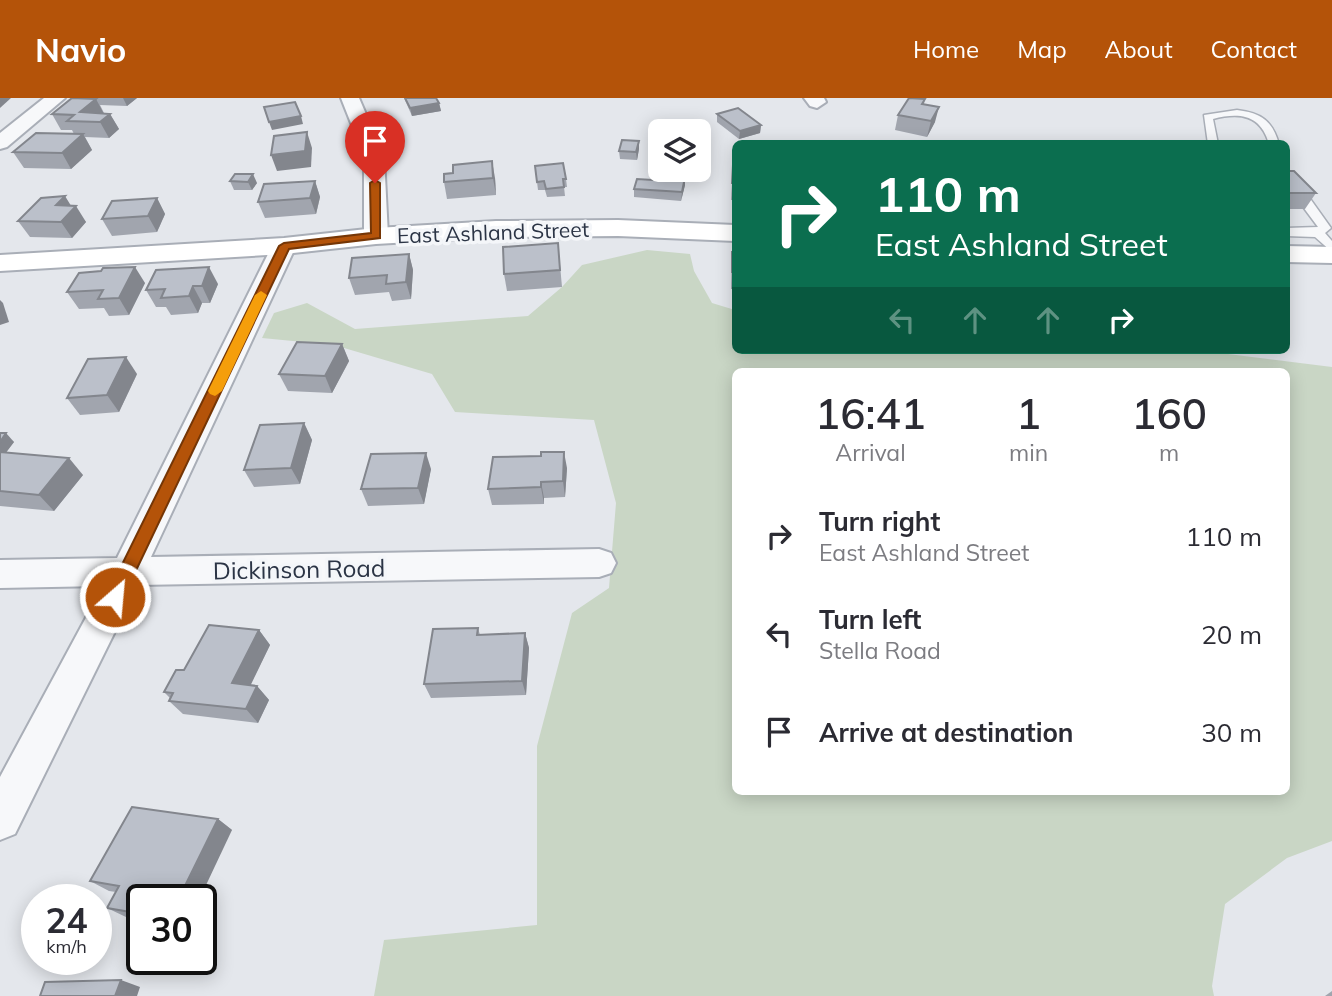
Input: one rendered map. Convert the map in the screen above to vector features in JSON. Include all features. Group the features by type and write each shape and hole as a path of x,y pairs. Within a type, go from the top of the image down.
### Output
{"main road":[{"name":"East Ashland Street","path":"0,263 509,229 618,228 732,233"},
{"path":"1290,253 1325,244"}],"street":[{"path":"0,143 55,98"},
{"path":"350,98 374,156 376,236"},
{"path":"0,819 127,573 284,246"},
{"name":"Dickinson Road","path":"0,574 599,563"}],"lane":[{"path":"1212,140 1208,117 1222,113 1262,120 1268,124 1273,140"},
{"path":"1290,182 1325,228 1325,244"},
{"path":"1290,233 1332,248"}],"green space":[{"path":"647,250 690,254 694,271 712,303 732,309 732,354 1228,354 1332,367 1332,841 1287,858 1225,904 1212,986 1214,996 374,996 384,940 537,925 537,746 572,613 609,588 616,503 594,420 455,412 432,374 334,345 262,338 274,313 307,303 355,329 528,316 562,287 582,265"}],"building":[{"path":"72,98 96,99 80,112 110,114 100,122 67,121 74,115 52,114"},
{"path":"405,98 436,98 439,103 410,108"},
{"path":"909,98 925,99 922,104 939,107 931,121 898,115"},
{"path":"295,102 301,116 269,122 264,107"},
{"path":"738,108 761,125 740,131 717,114"},
{"path":"307,132 305,151 271,155 274,136"},
{"path":"36,133 83,134 62,153 13,152"},
{"path":"622,140 639,141 636,152 619,151"},
{"path":"492,161 493,178 444,182 444,174 453,173 453,165"},
{"path":"563,163 566,179 563,179 564,187 546,189 544,181 537,182 535,166"},
{"path":"1290,171 1294,171 1316,193 1290,193"},
{"path":"235,174 253,174 248,182 230,181"},
{"path":"637,179 648,180 648,182 684,182 682,192 634,189"},
{"path":"315,181 310,198 258,202 264,184"},
{"path":"65,196 56,205 76,206 61,222 18,221 41,198"},
{"path":"157,198 148,216 102,219 112,201"},
{"path":"558,243 560,270 504,274 503,247"},
{"path":"409,254 406,282 386,284 387,275 349,278 352,258"},
{"path":"135,267 119,298 98,299 103,290 67,292 79,273 101,271 103,268"},
{"path":"209,267 202,286 193,286 189,296 161,298 165,289 146,290 156,270"},
{"path":"297,342 342,344 325,376 279,374"},
{"path":"126,357 107,395 67,398 88,359"},
{"path":"304,423 291,468 244,470 260,425"},
{"path":"0,452 69,458 39,495 0,491"},
{"path":"541,452 564,452 563,481 541,482 541,487 488,489 493,457 541,456"},
{"path":"426,453 418,488 361,489 371,454"},
{"path":"209,625 259,630 232,683 257,686 246,709 169,701 173,693 164,692 176,670 184,670"},
{"path":"478,628 477,635 525,633 522,681 424,684 433,629"},
{"path":"132,807 218,819 186,884 126,884 126,911 112,909 112,899 119,886 90,881"},
{"path":"121,980 115,996 40,996 45,982"}],"slow traffic":[{"path":"215,391 261,295"}],"route":[{"path":"115,597 284,246 376,236 375,183"}]}
